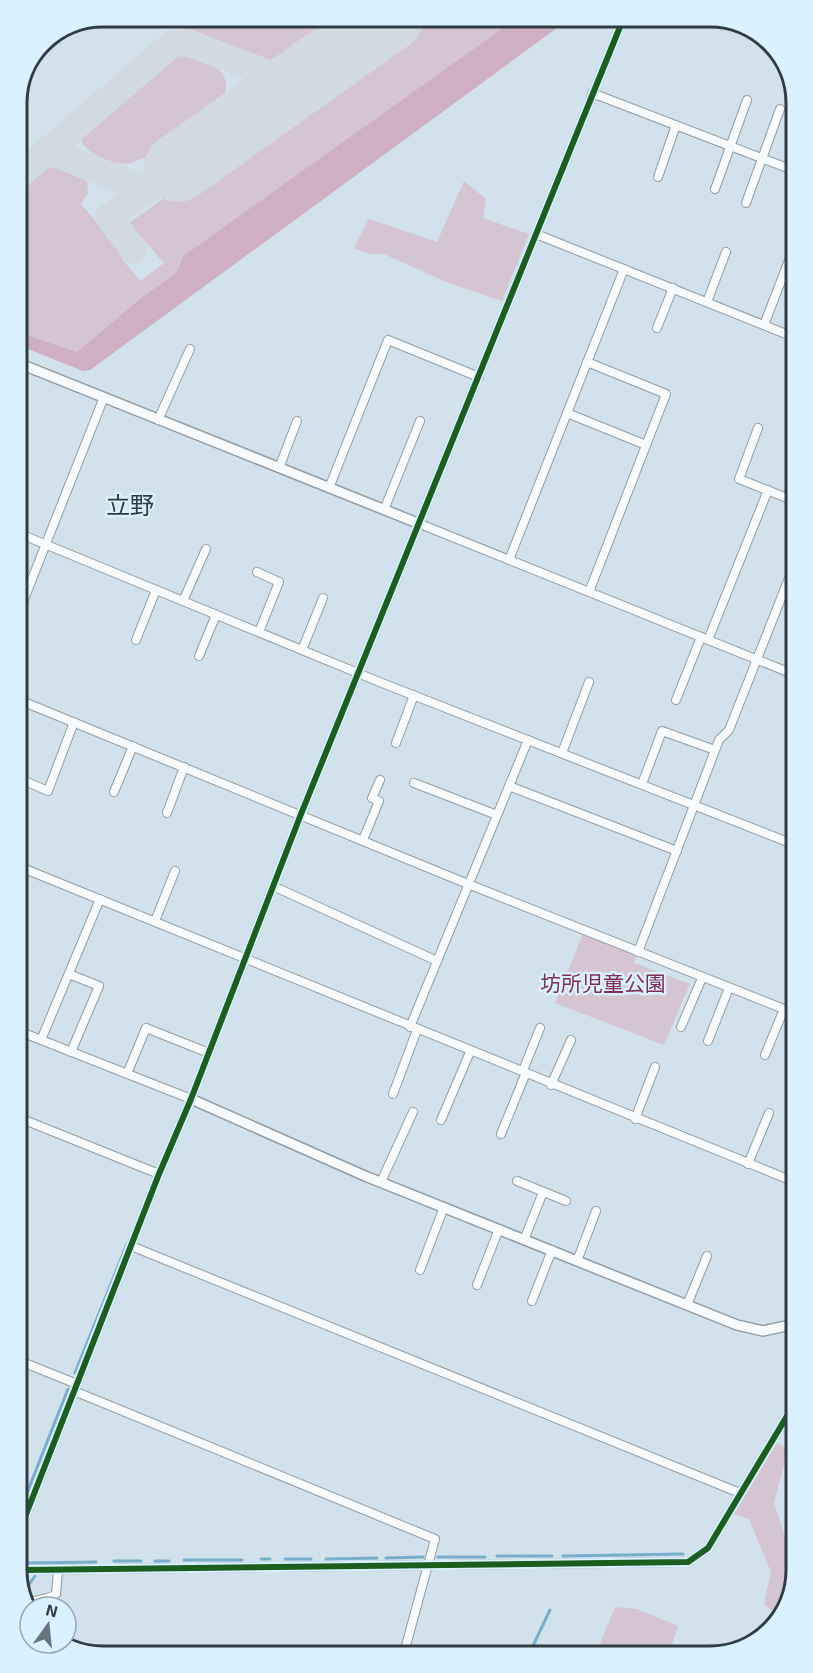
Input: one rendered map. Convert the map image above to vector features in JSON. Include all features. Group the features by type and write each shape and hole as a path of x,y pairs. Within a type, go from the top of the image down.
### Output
{"street":[{"path":"27,1512 301,814 620,27"},
{"path":"592,93 786,167"},
{"path":"715,189 747,100"},
{"path":"746,203 780,109"},
{"path":"658,177 676,125"},
{"path":"537,234 786,334"},
{"path":"707,302 726,252"},
{"path":"764,324 786,268"},
{"path":"509,560 624,269"},
{"path":"657,327 673,288"},
{"path":"329,488 388,340 479,377"},
{"path":"158,420 190,349"},
{"path":"587,362 666,394 589,592"},
{"path":"27,367 786,671"},
{"path":"27,592 104,397"},
{"path":"567,413 646,445"},
{"path":"384,510 420,421"},
{"path":"279,468 297,422"},
{"path":"759,428 739,479 786,498"},
{"path":"676,700 768,490"},
{"path":"27,537 259,633 786,841"},
{"path":"183,601 207,549"},
{"path":"257,572 279,582 259,633"},
{"path":"638,952 719,740 729,730 786,585"},
{"path":"136,640 156,590"},
{"path":"302,650 323,598"},
{"path":"199,656 216,615"},
{"path":"562,753 589,682"},
{"path":"396,743 414,695"},
{"path":"27,703 468,884 784,1009 765,1055"},
{"path":"27,782 48,791 74,722"},
{"path":"642,784 662,731 715,750"},
{"path":"393,1094 437,961 528,740"},
{"path":"114,792 133,746"},
{"path":"167,813 184,767"},
{"path":"363,840 379,801 372,798 380,780"},
{"path":"414,783 497,815"},
{"path":"509,786 677,851"},
{"path":"27,870 246,958 525,1075 786,1179"},
{"path":"155,921 175,871"},
{"path":"273,886 437,961"},
{"path":"41,1040 100,899"},
{"path":"69,974 99,986 71,1052"},
{"path":"681,1027 702,978"},
{"path":"708,1041 729,988"},
{"path":"128,1074 146,1028 209,1053"},
{"path":"501,1134 525,1075 524,1068 540,1028"},
{"path":"27,1034 191,1099 381,1182 737,1325 763,1331 786,1326"},
{"path":"551,1085 571,1040"},
{"path":"441,1120 470,1052"},
{"path":"635,1119 655,1067"},
{"path":"381,1182 413,1112"},
{"path":"748,1164 769,1113"},
{"path":"27,1121 159,1174"},
{"path":"517,1181 566,1201"},
{"path":"524,1239 543,1192"},
{"path":"420,1270 444,1207"},
{"path":"577,1261 596,1211"},
{"path":"477,1285 499,1229"},
{"path":"131,1246 740,1493"},
{"path":"532,1301 552,1250"},
{"path":"687,1305 707,1256"},
{"path":"27,1364 435,1539 406,1646"},
{"path":"27,1570 688,1562 708,1548 786,1417"},
{"path":"54,1595 58,1570"}],"green space":[{"path":"185,27 327,27 287,56 270,60"},
{"path":"403,27 504,27 183,256 177,272 141,298 77,352 27,335 27,178 42,170 60,168 78,174 87,180 88,193 81,204 126,256 122,259 140,281 164,263 129,223"},
{"path":"174,56 206,61 221,72 226,82 226,89 225,96 217,106 144,158 130,163 121,164 109,161 86,148 82,140 86,126 158,64"},
{"path":"464,181 486,199 483,218 529,234 502,301 446,282 384,254 368,254 354,248 369,219 437,242"},
{"name":"坊所児童公園","path":"583,934 636,956 634,963 690,984 664,1045 555,1003"},
{"path":"777,1443 786,1448 786,1457 774,1503 786,1540 786,1570 783,1590 773,1612 764,1604 771,1572 749,1519 734,1514"},
{"path":"615,1607 637,1609 678,1626 672,1646 599,1646"}],"shaded area":[{"path":"504,27 558,27 90,370 83,371 27,349 27,335 77,352 141,298 177,272 183,256"}],"waterway":[{"path":"75,1373 127,1244"},
{"path":"27,1493 68,1389"},
{"path":"563,1556 683,1554"},
{"path":"497,1556 552,1556"},
{"path":"386,1558 423,1557"},
{"path":"438,1557 485,1557"},
{"path":"326,1559 377,1558"},
{"path":"261,1559 270,1559"},
{"path":"285,1559 311,1559"},
{"path":"184,1560 242,1560"},
{"path":"114,1561 141,1561"},
{"path":"155,1561 169,1561"},
{"path":"27,1563 96,1562"},
{"path":"28,1586 35,1576"},
{"path":"533,1646 550,1610"}],"taxiway":[{"path":"27,168 178,39 296,84"},
{"path":"48,151 147,190"},
{"path":"134,250 109,217 178,168"}],"runway":[{"path":"178,168 376,27"}],"cycle path":[{"path":"27,1512 301,814 620,27"},
{"path":"27,1570 688,1562 708,1548 786,1418"}],"district":[{"name":"立野","path":"130,504"}]}
